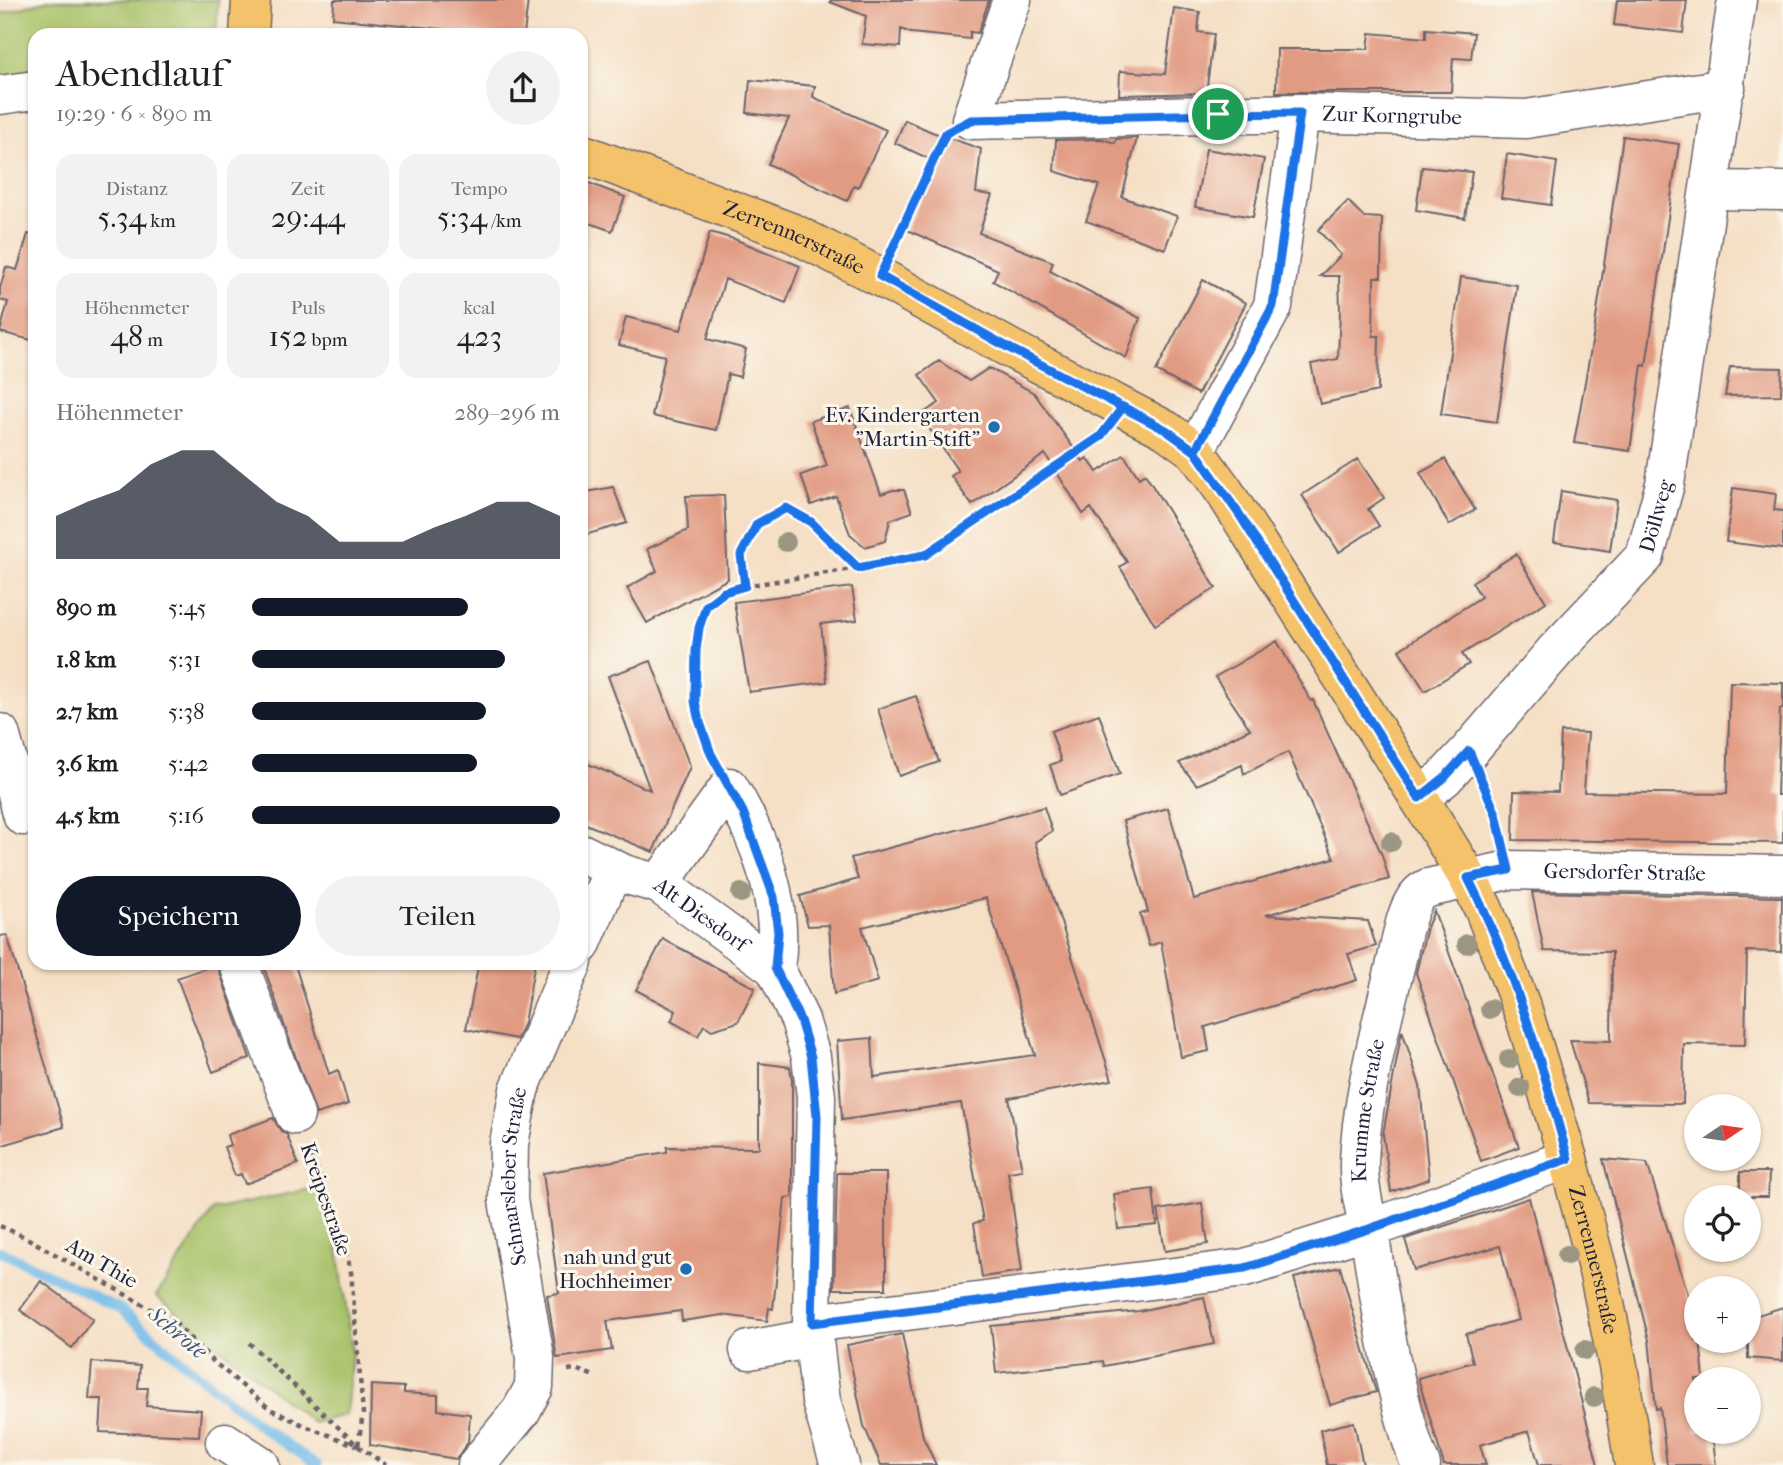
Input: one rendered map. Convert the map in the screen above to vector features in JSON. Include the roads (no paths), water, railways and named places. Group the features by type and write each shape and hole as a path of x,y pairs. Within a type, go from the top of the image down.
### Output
{"main road":[{"path":"249,28 251,0"},
{"name":"Zerrennerstraße","path":"588,156 793,233 880,276 1011,349 1166,430 1195,451 1241,517 1419,798 1468,878 1484,910 1512,979 1568,1159 1605,1301 1629,1422 1634,1465"}],"street":[{"name":"Zur Korngrube","path":"1012,0 971,120 1300,113 1526,119 1726,88"},
{"name":"Döllweg","path":"1419,798 1444,778 1556,650 1645,556 1665,484 1711,190 1737,0"},
{"path":"0,95 28,91"},
{"path":"1195,451 1273,306 1300,113"},
{"path":"1711,190 1783,191"},
{"path":"0,733 23,816 28,815"},
{"path":"659,884 729,787 752,832 774,897 778,933 775,968"},
{"path":"588,908 597,861"},
{"name":"Alt Diesdorf","path":"597,861 659,884 775,968 800,1020 814,1077 817,1116 813,1331 821,1401 840,1465"},
{"name":"Gersdorfer Straße","path":"1468,878 1509,870 1783,875"},
{"name":"Krumme Straße","path":"1421,1465 1390,1359 1369,1229 1360,1191 1361,1141 1385,1010 1415,898 1422,890 1468,878"},
{"name":"Kreipestraße","path":"241,970 295,1115"},
{"name":"Schnarsleber Straße","path":"477,1465 521,1411 534,1387 535,1357 509,1200 509,1144 519,1090 570,970"},
{"path":"749,1350 813,1331 1245,1268 1369,1229 1568,1159"},
{"path":"225,1442 260,1465"}],"waterway":[{"name":"Schrote","path":"0,1251 120,1309 261,1427 317,1465"}],"place":[{"name":"Ev. Kindergarten \"Martin-Stift\"","path":"994,427"},
{"name":"nah und gut Hochheimer","path":"686,1269"}]}
